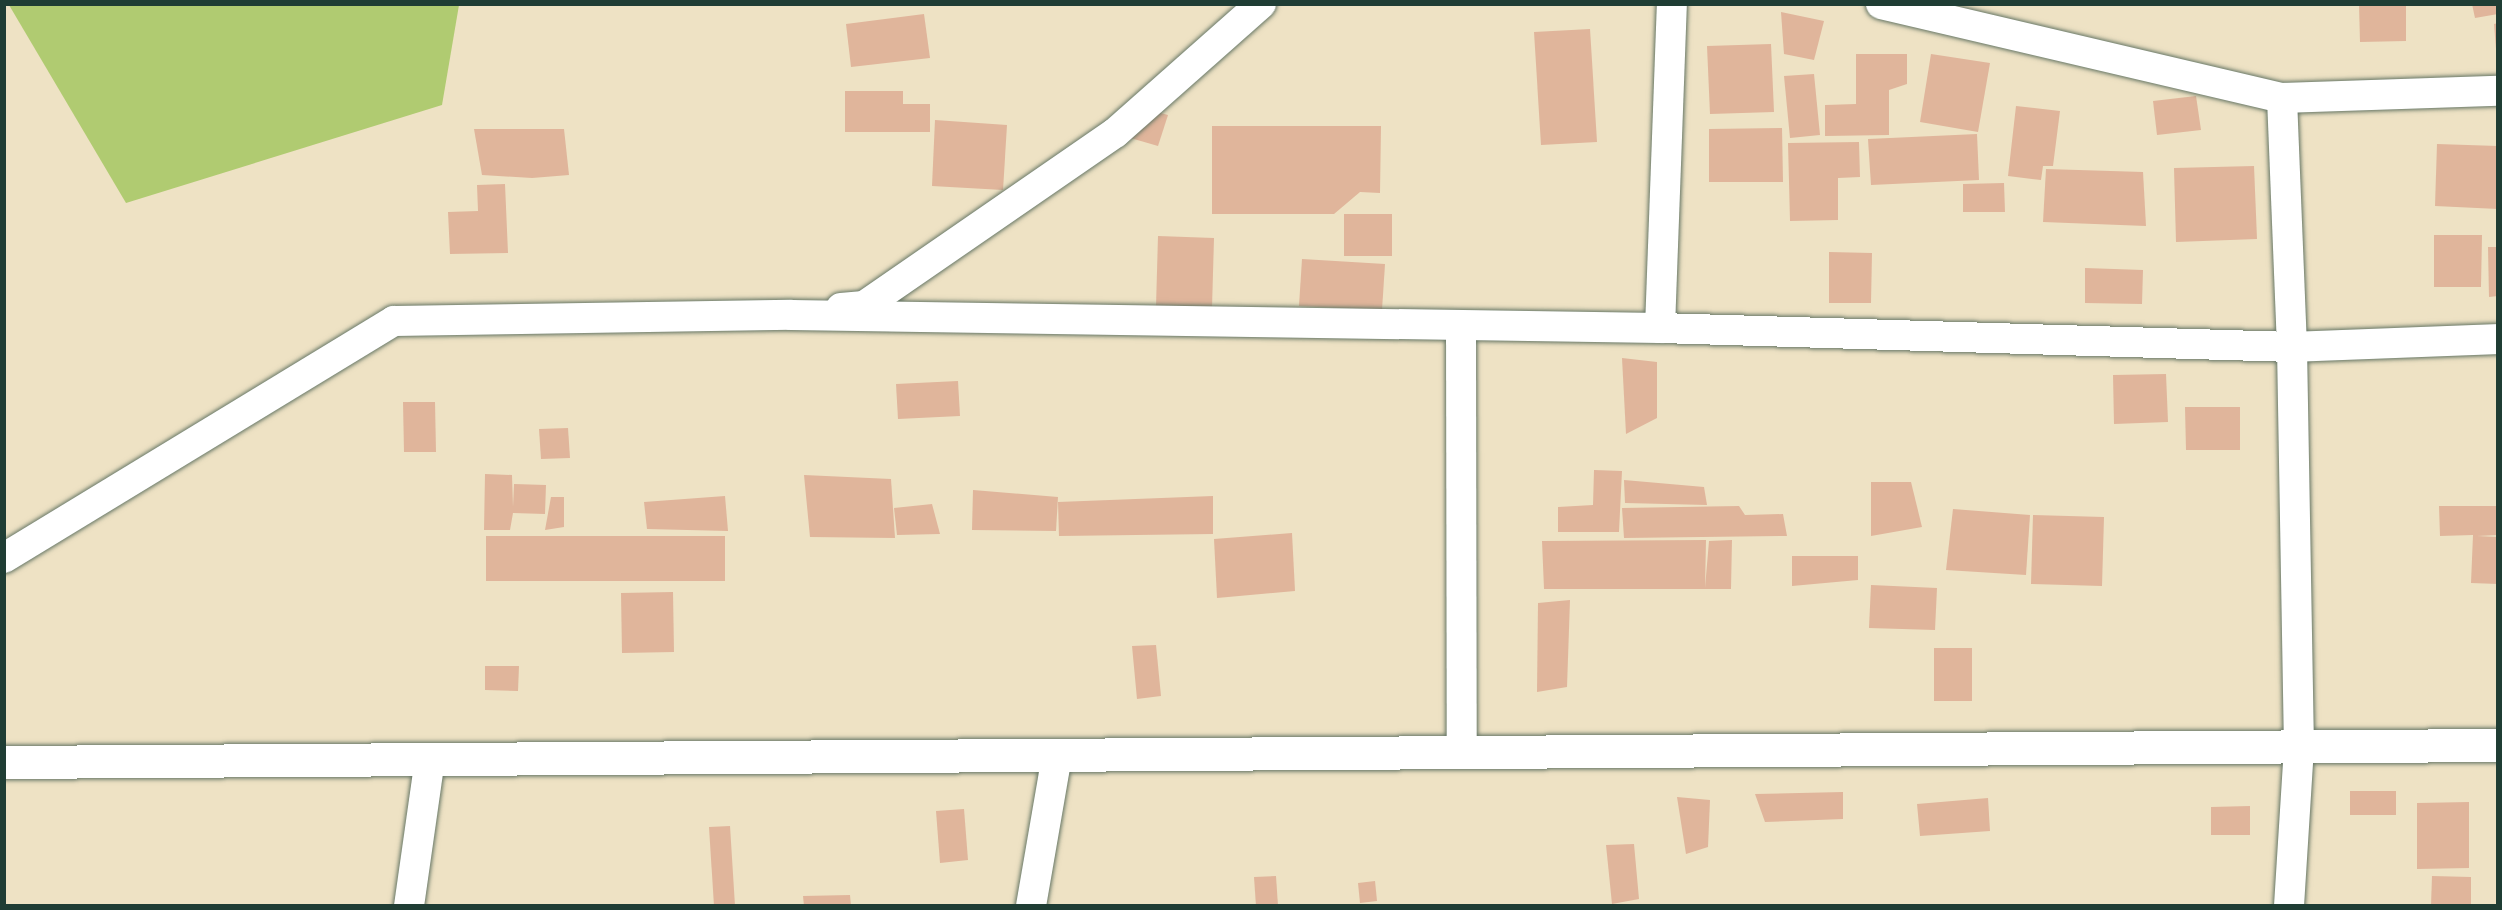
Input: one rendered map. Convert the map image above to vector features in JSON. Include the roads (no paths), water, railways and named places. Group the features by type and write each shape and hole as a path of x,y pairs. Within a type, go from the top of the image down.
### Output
{"street":[{"path":"791,315 864,306 1115,133 1261,4"},
{"path":"1660,328 1672,4"},
{"path":"1881,4 2282,98 2498,91"},
{"path":"2282,98 2292,347 2299,747 2289,906"},
{"path":"4,558 394,321 791,315 1660,328 2292,347 2498,339"},
{"path":"1461,326 1462,752"},
{"path":"4,762 2498,745"},
{"path":"1031,906 1057,755"},
{"path":"409,906 430,759"}]}
